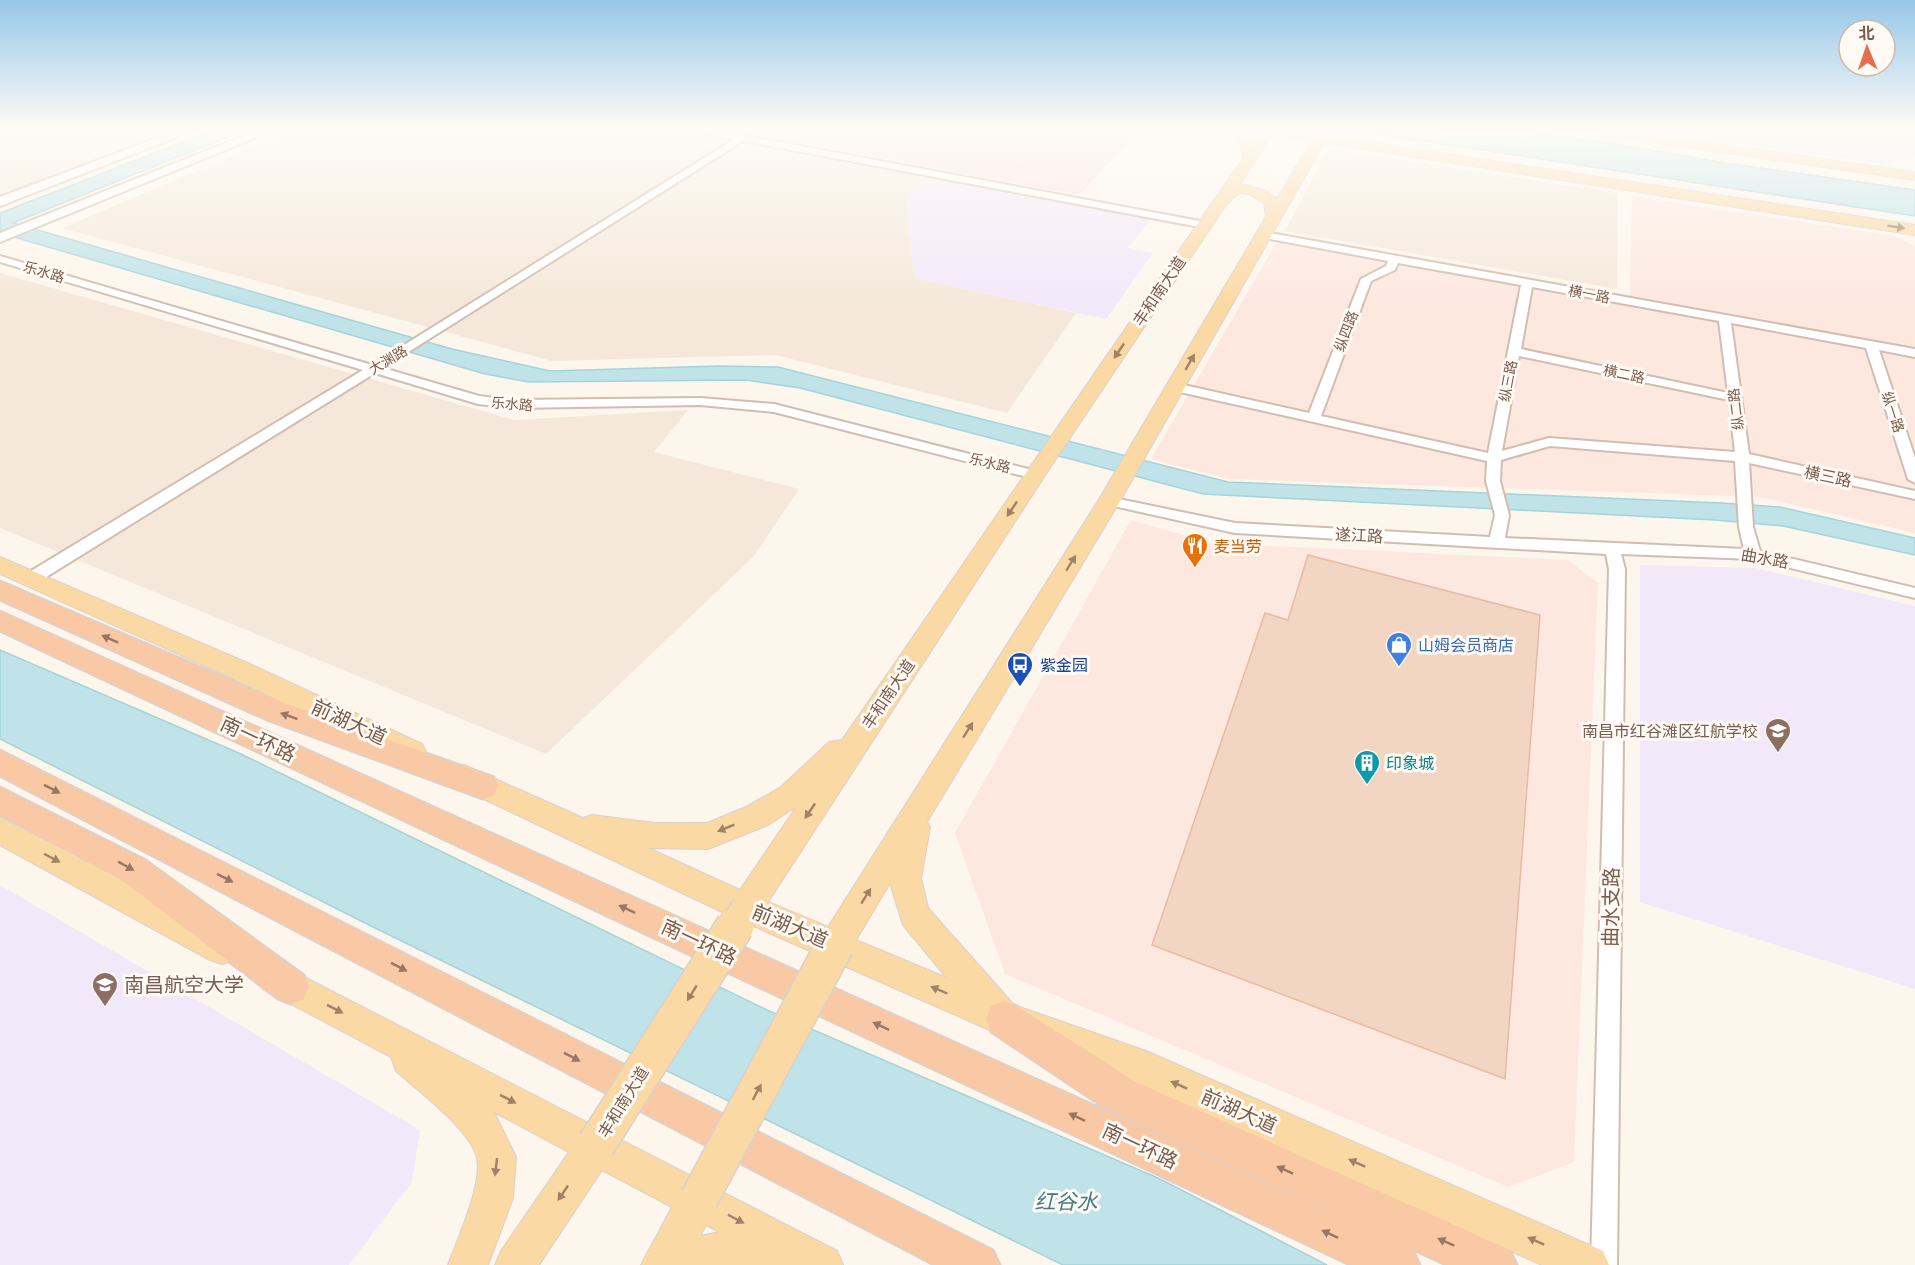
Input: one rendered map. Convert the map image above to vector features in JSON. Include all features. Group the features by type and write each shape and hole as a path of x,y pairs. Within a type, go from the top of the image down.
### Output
{"highway":[{"path":"0,590 277,712 483,786"},
{"name":"南一环路","path":"0,621 1392,1248"},
{"path":"0,762 978,1265"},
{"path":"0,800 132,869 291,987"},
{"path":"1004,1019 1120,1095 1392,1248 1495,1265"}],"main road":[{"path":"0,202 37,188"},
{"path":"1,237 124,188"},
{"name":"丰和南大道","path":"515,1265 596,1145 746,908 1039,467 1229,188"},
{"path":"661,1265 836,945 1109,501 1291,188"},
{"path":"1639,188 1915,230"},
{"path":"1216,207 1232,190 1250,190 1268,198 1273,204 1274,218"},
{"name":"前湖大道","path":"0,565 241,671 746,908 1004,1019 1132,1064 1589,1265"},
{"path":"568,825 655,836 708,836 757,816 791,795 872,719"},
{"path":"919,810 905,878 914,915 1004,1019"},
{"path":"0,830 291,987 823,1265"},
{"path":"379,1032 478,1120 498,1157 493,1198 468,1265"},
{"path":"688,1265 708,1252 748,1251 796,1265"}],"street":[{"name":"大渊路","path":"32,578 402,352 662,188"},
{"path":"1008,188 1205,225"},
{"name":"横一路","path":"1264,235 1915,353"},
{"name":"纵四路","path":"1313,418 1366,279 1391,268 1395,257"},
{"name":"乐水路","path":"0,259 478,400 513,405 702,400 738,402 1039,467"},
{"name":"纵三路","path":"1497,542 1502,515 1493,480 1494,458 1527,282"},
{"name":"纵二路","path":"1725,319 1742,457 1746,527 1753,554"},
{"name":"纵一路","path":"1871,345 1915,479"},
{"name":"横二路","path":"1514,351 1735,398"},
{"path":"1175,387 1494,458"},
{"name":"横三路","path":"1494,458 1549,442 1742,457 1915,495"},
{"name":"遂江路","path":"1109,501 1235,528 1612,549"},
{"name":"曲水路","path":"1612,549 1753,554 1915,592"},
{"name":"曲水支路","path":"1604,1265 1617,569 1612,549"}],"shaded area":[{"path":"0,188 21,188 0,196"},
{"path":"156,188 916,188 906,197 914,278 1076,313 1007,413 775,355 552,361 62,228"},
{"path":"916,188 983,188 1151,219 1128,248 1153,253 1106,319 914,278 906,197"},
{"path":"1042,188 1086,188 1079,195"},
{"path":"1308,188 1585,188 1618,193 1617,289 1285,231"},
{"path":"1632,196 1894,236 1915,246 1915,533 1761,497 1228,479 1151,459 1282,233 1630,295"},
{"path":"0,273 514,420 688,410 654,452 799,489 753,557 546,754 0,528"},
{"path":"1131,520 1211,543 1568,560 1598,583 1574,1162 1508,1187 1005,974 955,833"},
{"name":"南昌市红谷滩区红航学校","path":"1640,565 1756,568 1915,606 1915,989 1640,902"},
{"name":"南昌航空大学","path":"0,885 420,1130 412,1182 349,1265 0,1265"}],"water":[{"path":"64,188 100,188 13,223 452,349 550,371 719,366 778,367 1228,482 1780,507 1915,538 1915,555 1783,526 1715,520 1203,494 800,388 746,380 529,382 485,374 0,233 0,213"},
{"path":"1731,188 1901,188 1915,190 1915,216"},
{"name":"红谷水","path":"0,650 241,754 767,1010 1158,1178 1327,1265 1063,1265 371,926 0,739"}],"building":[{"name":"印象城","path":"1308,555 1540,615 1505,1079 1152,945 1265,613 1288,620"}],"place":[{"name":"麦当劳","path":"1195,569"},
{"name":"山姆会员商店","path":"1399,668"},
{"name":"紫金园","path":"1020,688"},
{"name":"南昌市红谷滩区红航学校","path":"1778,754"},
{"name":"印象城","path":"1367,786"},
{"name":"南昌航空大学","path":"105,1008"}]}
